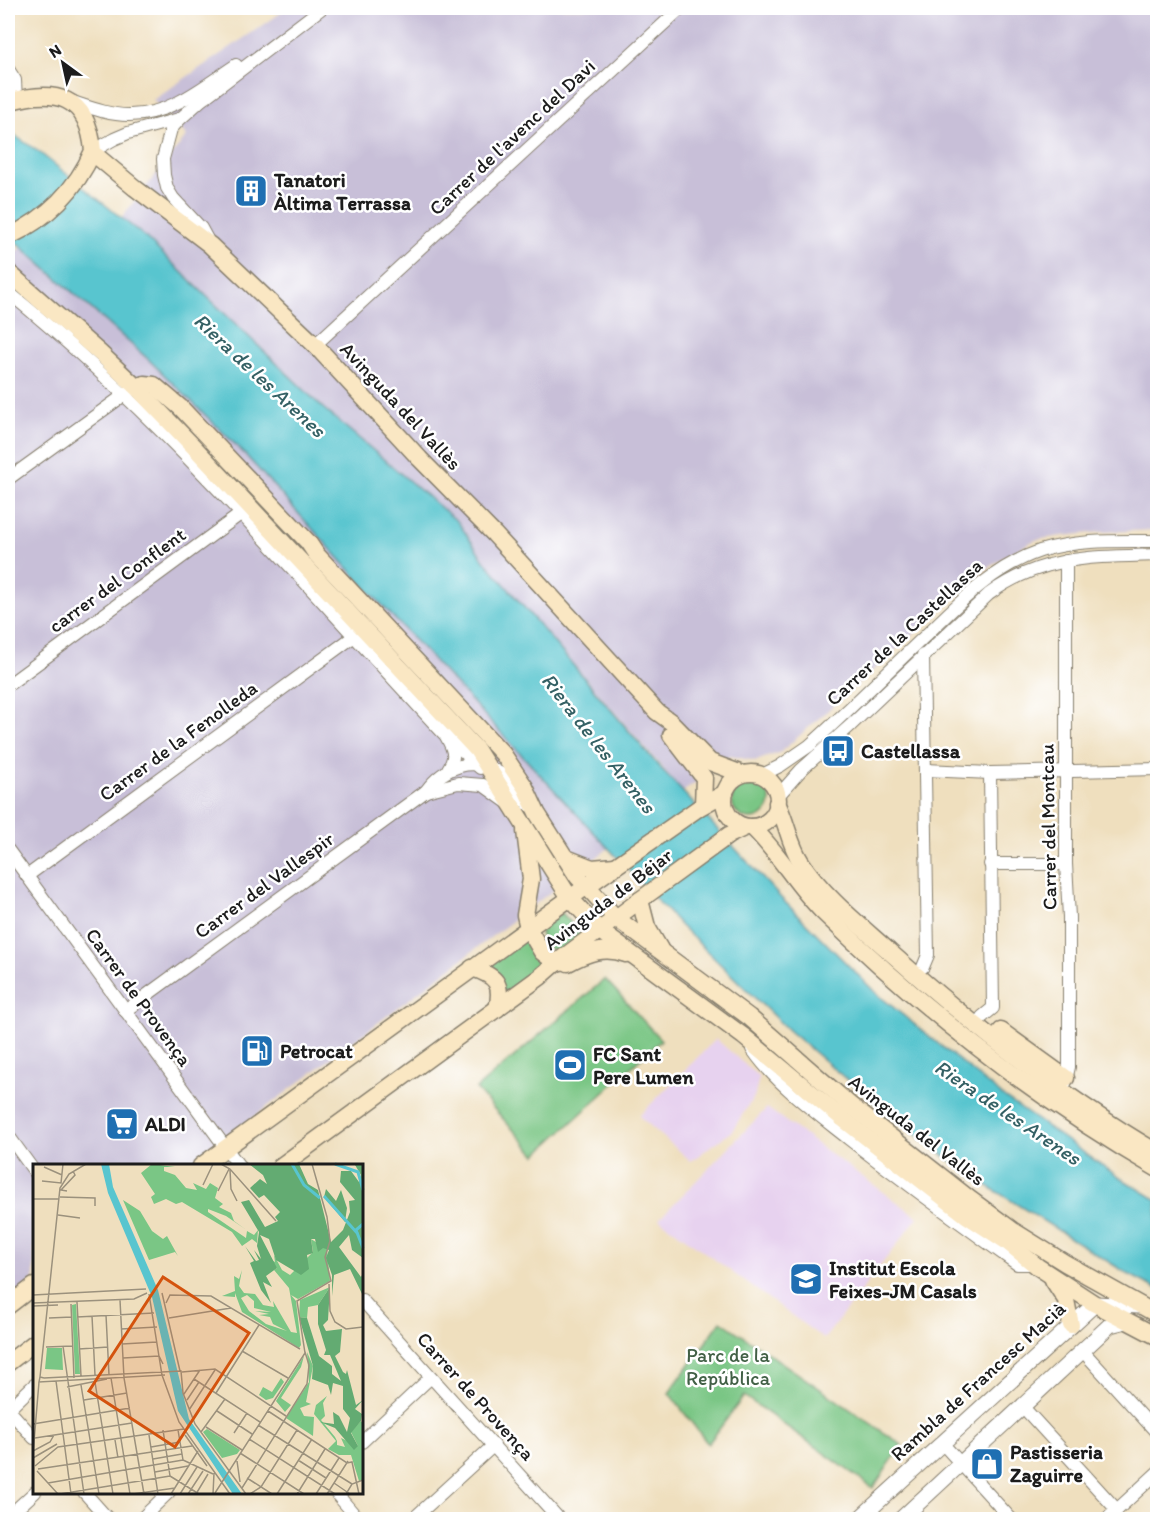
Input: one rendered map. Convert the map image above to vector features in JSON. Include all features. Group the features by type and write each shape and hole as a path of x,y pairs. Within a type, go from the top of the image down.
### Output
{"main road":[{"path":"8,237 32,224 56,205 76,182 91,156 88,125 74,102 44,94 12,100"},
{"name":"Avinguda del Vallès","path":"91,156 210,245 315,345 657,711 710,762 742,774"},
{"name":"Avinguda del Vallès","path":"8,272 84,338 130,391 477,750 487,771 514,808 570,898 600,931 743,1035 843,1119 966,1215 1006,1241 1051,1276 1095,1304 1158,1337"},
{"name":"Avinguda del Vallès","path":"130,391 144,384 154,385 203,431 308,542 316,554 502,754 525,787 537,813 564,857 586,887 616,918 749,1017 850,1105 971,1200 1020,1235 1158,1315"},
{"name":"Avinguda del Vallès","path":"657,711 684,753 704,778 726,791"},
{"path":"1158,1153 912,972 836,902 801,863 789,838 772,784 762,775 755,774 742,774 731,781 726,791 725,808 729,816 734,821 749,827 777,852 794,879 823,911 901,983 948,1024 1028,1086 1158,1169"},
{"path":"702,806 704,778"},
{"name":"Avinguda de Béjar","path":"527,922 570,898 726,791"},
{"path":"749,827 765,823 771,818 777,800"},
{"path":"523,824 531,879 527,922 542,952 556,963 574,960"},
{"name":"Avinguda de Béjar","path":"284,1164 497,1009 729,835 749,827"},
{"path":"564,857 592,868 616,866"},
{"path":"801,863 816,869 923,967 1065,1085"},
{"name":"Avinguda del Vallès","path":"640,900 647,927 665,956"},
{"path":"204,1164 504,945 527,922"},
{"name":"Avinguda del Vallès","path":"540,977 574,960 602,950 615,950 635,957"},
{"path":"472,968 486,972 496,979 499,990 497,1009"},
{"name":"Avinguda del Vallès","path":"1051,1276 1066,1300 1071,1325"},
{"path":"8,1306 33,1287"},
{"path":"8,1363 33,1344"}],"street":[{"path":"74,102 126,116 162,109 181,101 322,8"},
{"name":"Carrer de l'avenc del Davi","path":"315,345 681,8"},
{"path":"210,245 201,228 173,198 167,188 164,175 165,147 171,129 180,119 297,26"},
{"path":"8,69 15,80 12,100"},
{"path":"91,156 114,139 180,119"},
{"name":"Avinguda del Vallès","path":"8,292 130,391"},
{"path":"8,479 130,391"},
{"name":"Avinguda del Vallès","path":"203,431 209,446 251,493 252,498 245,511"},
{"name":"Avinguda del Vallès","path":"245,511 263,507 268,509 303,545 316,554"},
{"name":"Avinguda del Vallès","path":"245,511 353,637 446,735 487,771"},
{"name":"carrer del Conflent","path":"8,685 245,511"},
{"name":"Carrer de la Castellassa","path":"762,775 780,766 808,746 964,599 1021,558 1042,550 1063,546 1099,542 1158,541"},
{"name":"Carrer de la Castellassa","path":"777,800 801,770 989,594 1005,582 1029,570 1066,561 1101,556 1158,555"},
{"name":"Carrer del Montcau","path":"1065,1085 1069,1067 1066,561"},
{"name":"Carrer de la Fenolleda","path":"27,876 353,637"},
{"path":"923,655 928,955 923,967"},
{"path":"446,735 454,760 448,770"},
{"path":"426,791 435,779 448,770 462,765 502,775 537,813"},
{"path":"926,770 990,773 1158,769"},
{"path":"982,1017 993,1008 990,773"},
{"path":"426,791 448,784 483,785 514,808"},
{"name":"Carrer del Vallespir","path":"125,1011 426,791"},
{"name":"Carrer de Provença","path":"8,850 237,1164"},
{"path":"990,864 1066,864"},
{"path":"8,1135 33,1170"},
{"name":"Carrer de Provença","path":"363,1301 560,1520"},
{"name":"Rambla de Francesc Macià","path":"858,1520 1095,1304 1139,1306"},
{"path":"363,1319 372,1311"},
{"path":"900,1520 1110,1325 1126,1321"},
{"path":"1082,1350 1158,1434"},
{"path":"363,1441 431,1377"},
{"path":"33,1386 8,1410 33,1437"},
{"path":"1023,1407 1117,1510"},
{"path":"942,1443 1008,1518"},
{"path":"412,1520 494,1445"},
{"path":"1106,1520 1158,1472"},
{"path":"8,1517 33,1494"},
{"path":"86,1494 109,1520"},
{"path":"140,1520 167,1494"},
{"path":"337,1494 359,1520"}],"shaded area":[{"path":"288,8 1157,8 1157,530 1101,532 1035,540 1007,555 988,568 781,752 756,761 730,756 683,792 484,560 458,522 323,408 143,235 121,218 187,136 153,100"},
{"path":"23,246 148,359 240,449 367,589 609,848 191,1164 33,1164 33,1284 8,1304 8,258"},
{"path":"716,1039 759,1077 755,1095 732,1131 691,1161 639,1116"},
{"name":"Institut Escola Feixes-JM Casals","path":"767,1108 918,1217 824,1339 659,1219"}],"green space":[{"path":"751,781 765,786 770,800 765,814 751,819 737,814 732,800 737,786"},
{"path":"562,913 582,935 568,947 558,951 546,945 541,932 547,924"},
{"path":"524,939 541,965 505,993 486,965"},
{"name":"FC Sant Pere Lumen","path":"605,979 661,1040 536,1155 476,1089"},
{"name":"Parc de la República","path":"721,1321 902,1445 873,1488 744,1396 708,1444 669,1393"}],"water":[{"name":"Riera de les Arenes","path":"8,131 39,152 143,235 323,408 458,522 484,560 657,764 782,899 877,994 1004,1097 1119,1177 1157,1200 1157,1289 1128,1274 967,1173 878,1106 789,1031 681,926 240,449 148,359 8,235"}],"place":[{"name":"Tanatori Àltima Terrassa","path":"251,191"},
{"name":"Castellassa","path":"838,751"},
{"name":"Petrocat","path":"257,1051"},
{"name":"FC Sant Pere Lumen","path":"570,1065"},
{"name":"ALDI","path":"122,1124"},
{"name":"Institut Escola Feixes-JM Casals","path":"806,1279"},
{"name":"Pastisseria Zaguirre","path":"987,1464"}]}
